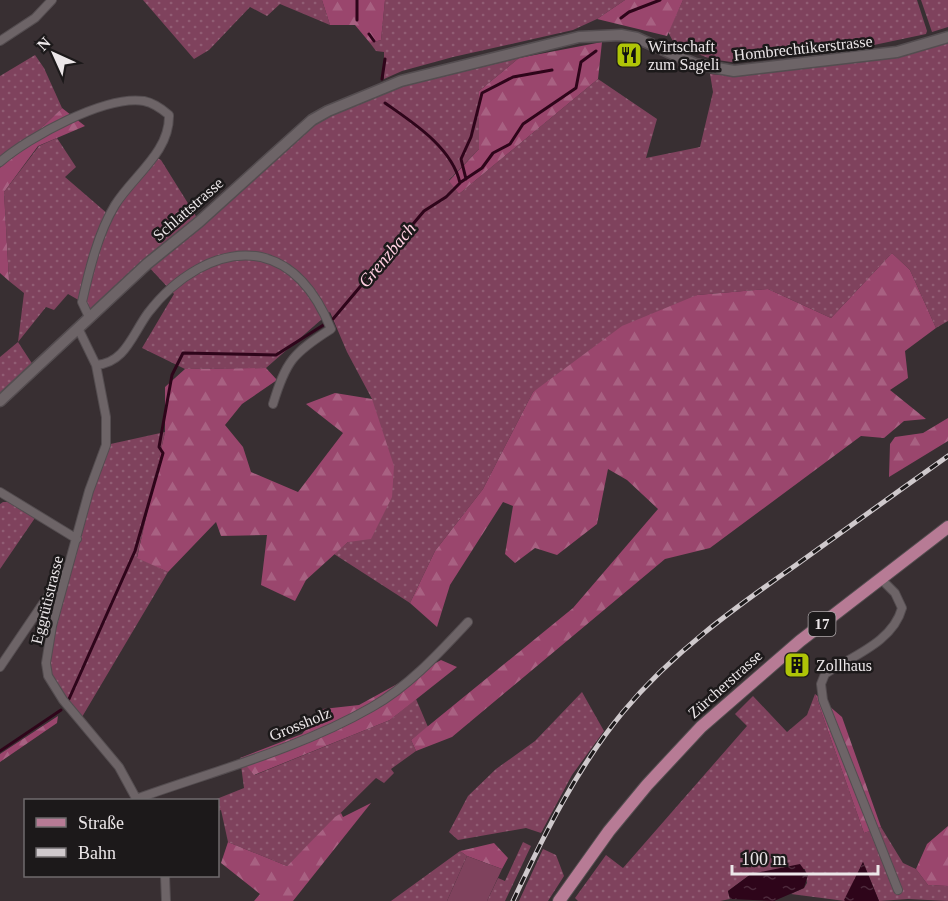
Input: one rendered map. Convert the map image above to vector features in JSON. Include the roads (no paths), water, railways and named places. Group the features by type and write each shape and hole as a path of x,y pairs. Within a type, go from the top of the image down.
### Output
{"main road":[{"name":"Zürcherstrasse","path":"559,901 609,831 647,785 701,727 749,684 880,578 948,527"}],"street":[{"path":"0,41 29,22 52,0"},
{"name":"Hombrechtikerstrasse","path":"418,76 579,37 604,34 637,39 694,64 734,71 897,52 948,37"},
{"name":"Schlattstrasse","path":"0,401 89,318 312,120 349,102 418,76"},
{"path":"0,162 21,144 46,130 119,102 145,101 159,107 169,115 169,127 163,142 110,215 82,302 89,318"},
{"path":"96,365 109,364 117,359 148,312 171,289 194,271 233,255 272,260 291,271 323,308 332,329 292,358 285,368 273,404"},
{"path":"77,539 89,491 106,445 106,417 96,365 78,328"},
{"name":"Eggrütistrasse","path":"0,492 77,539 52,626 46,663 48,676 63,700 119,767 135,799"},
{"path":"0,667 70,565"},
{"path":"880,578 895,593 902,608 898,622 860,656 825,674 821,684 823,700 898,890"},
{"name":"Grossholz","path":"139,799 305,739 372,707 421,672 468,622"},
{"path":"165,877 166,901"}],"water":[{"path":"863,862 879,901 845,901 844,900"},
{"path":"800,864 808,875 804,888 774,901 730,899 728,891 751,874"}],"waterway":[{"path":"357,0 357,20"},
{"path":"621,18 629,12 660,0"},
{"path":"369,34 374,41"},
{"path":"461,182 482,168 493,153 510,144 523,124 576,88 581,62 596,51"},
{"path":"382,79 385,59"},
{"path":"466,179 461,159 471,137 482,93 513,77 552,70"},
{"name":"Grenzbach","path":"333,319 424,211 446,197 460,183 456,170 440,147 418,127 385,103"},
{"path":"69,699 135,551 163,453 159,447 172,375 183,353 276,355 325,324"},
{"name":"Grenzbach","path":"0,751 61,710"}],"railway":[{"path":"513,901 549,827 590,756 623,712 662,670 726,615 948,456"}],"place":[{"name":"Wirtschaft zum Sageli","path":"629,55"},
{"name":"Zollhaus","path":"797,665"}]}
